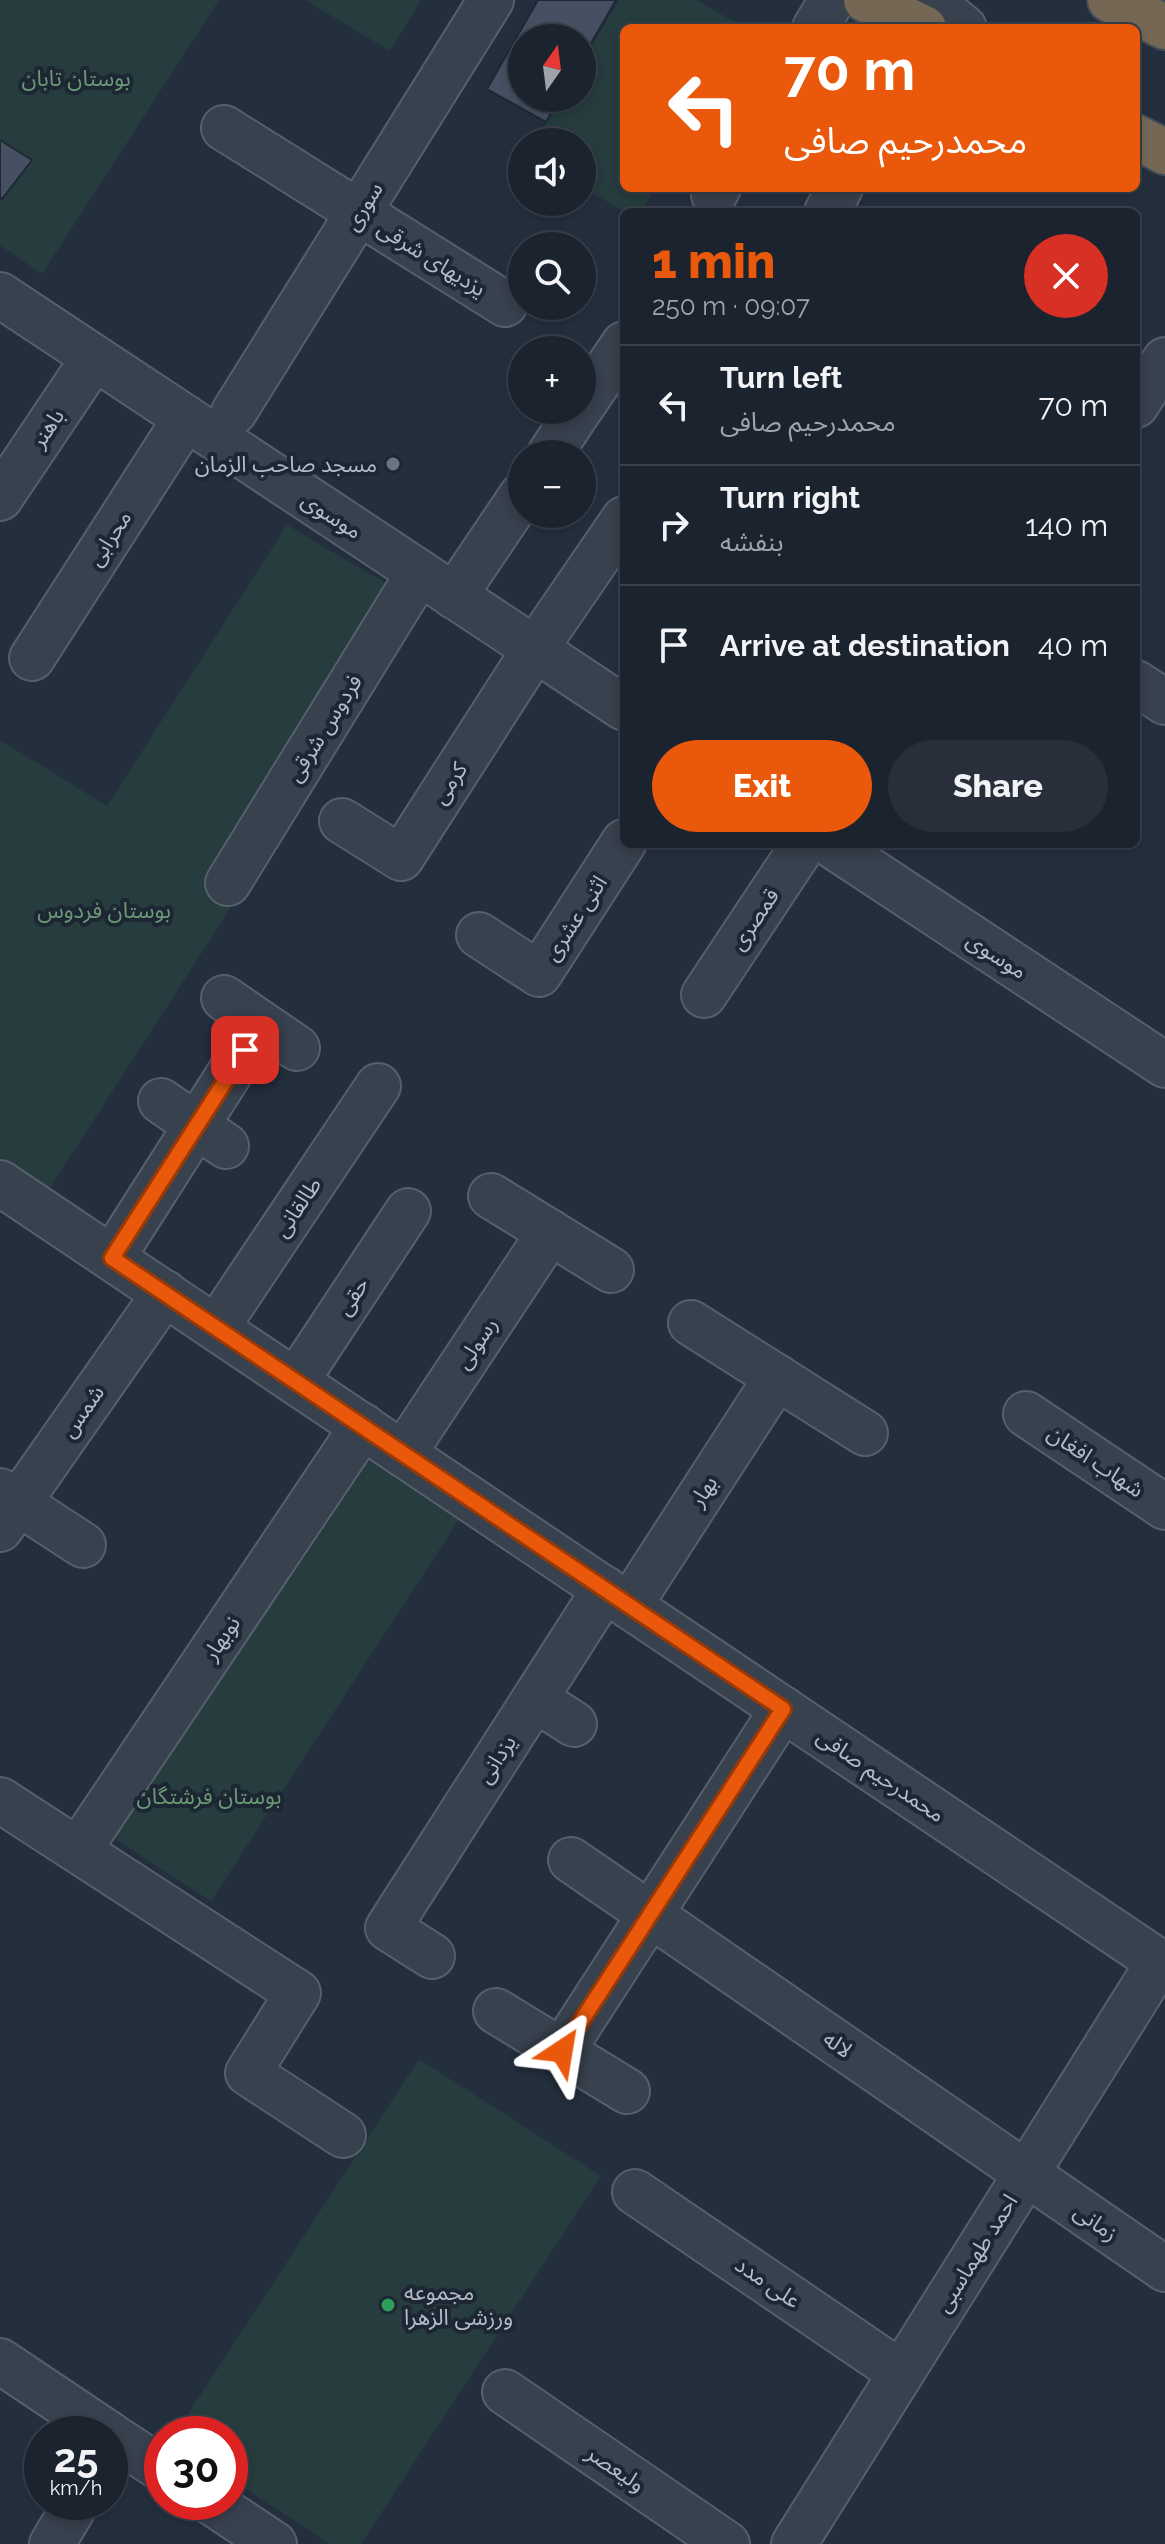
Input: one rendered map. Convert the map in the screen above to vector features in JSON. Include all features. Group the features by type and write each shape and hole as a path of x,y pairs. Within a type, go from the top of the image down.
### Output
{"highway":[{"path":"866,0 916,24"},
{"path":"1110,0 1165,27"},
{"path":"1140,139 1165,152"}],"street":[{"name":"سوری","path":"234,412 491,0"},
{"path":"817,24 832,0"},
{"path":"930,0 959,24"},
{"name":"یزدیهای شرقی","path":"224,128 505,304"},
{"name":"موسوی","path":"0,295 620,705"},
{"path":"596,386 620,350"},
{"name":"باهنر","path":"0,498 94,358"},
{"path":"1140,399 1165,360"},
{"name":"محرابی","path":"32,658 186,418"},
{"name":"فردوس شرقی","path":"228,883 437,584 508,510"},
{"path":"535,649 620,525"},
{"name":"کرمی","path":"342,821 401,858 535,649"},
{"path":"1140,686 1165,702"},
{"name":"اثنی عشری","path":"479,935 539,974 620,848"},
{"name":"قمصری","path":"704,995 801,848"},
{"name":"موسوی","path":"836,848 1165,1065"},
{"path":"224,998 297,1048"},
{"path":"112,1258 211,1137 261,1024"},
{"name":"طالقانی","path":"216,1328 378,1086"},
{"path":"161,1101 211,1137"},
{"name":"محمدرحیم صافی","path":"0,1183 1162,1964"},
{"path":"491,1196 611,1270"},
{"name":"حقی","path":"296,1381 408,1211"},
{"name":"رسولی","path":"403,1454 550,1232"},
{"name":"شمس","path":"6,1508 165,1293"},
{"path":"691,1323 865,1433"},
{"name":"بهار","path":"617,1597 777,1377"},
{"name":"شهاب افغان","path":"1026,1414 1165,1507"},
{"name":"نوبهار","path":"79,1849 363,1426"},
{"path":"6,1508 83,1545"},
{"name":"یزدانی","path":"432,1956 388,1928 494,1792 535,1699 617,1597"},
{"path":"535,1699 574,1724"},
{"path":"562,2051 783,1709"},
{"path":"0,1800 298,1993 248,2073 343,2135"},
{"name":"لاله","path":"571,1860 1026,2174"},
{"name":"احمد طهماسبی","path":"794,2544 1162,1964"},
{"path":"496,2011 627,2091"},
{"name":"زمانی","path":"1026,2174 1165,2269"},
{"name":"علی مدد","path":"635,2192 901,2373"},
{"path":"0,2361 79,2416"},
{"name":"ولیعصر","path":"505,2392 727,2544"},
{"path":"52,2544 66,2520"},
{"path":"238,2520 274,2544"}],"green space":[{"name":"بوستان تابان","path":"0,0 219,0 42,274 0,245"},
{"path":"305,0 421,0 390,51"},
{"path":"619,0 696,0 738,24 620,24 620,192 653,192 643,208 620,209 596,195 596,128 544,128 552,112 596,112 596,39"},
{"name":"بوستان فردوس","path":"287,525 395,589 239,895 48,1191 0,1158 0,740 107,806"},
{"name":"بوستان فرشتگان","path":"361,1453 460,1518 211,1901 112,1837"},
{"name":"مجموعه ورزشی الزهرا","path":"419,2059 601,2176 361,2544 330,2544 248,2491 248,2416 187,2416"}],"building":[{"path":"538,0 616,0 596,35 596,24 524,24"},
{"path":"508,52 508,101 487,89"},
{"path":"528,112 552,112 546,122"},
{"path":"0,140 32,160 2,199 0,197"}],"place":[{"name":"مسجد صاحب الزمان","path":"393,464"},
{"name":"مجموعه ورزشی الزهرا","path":"388,2305"}],"route":[{"path":"245,1050 112,1258 783,1709 562,2051"}]}
